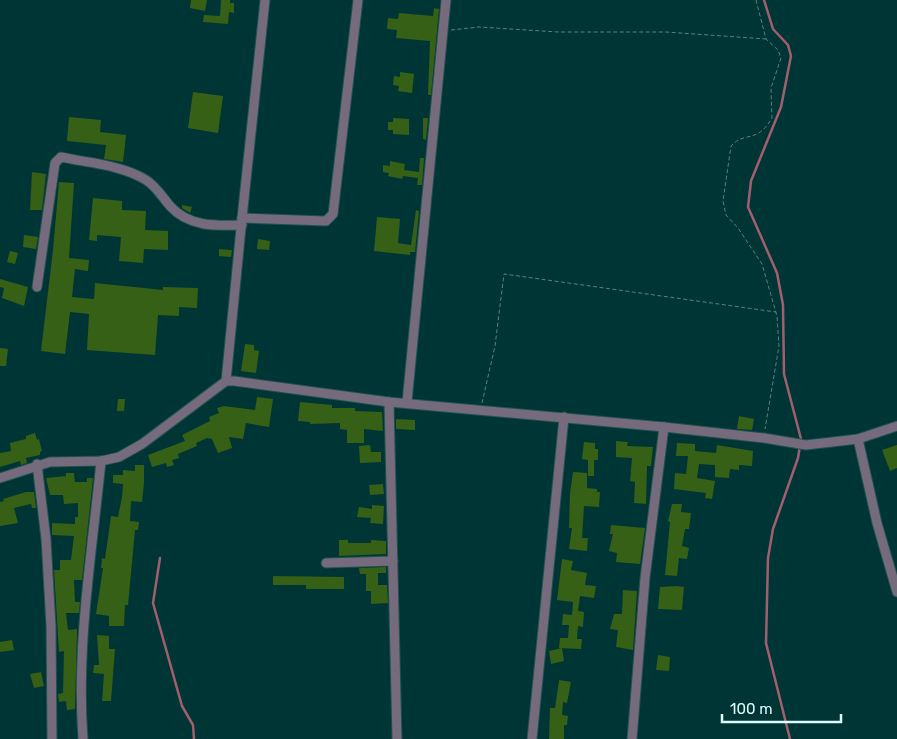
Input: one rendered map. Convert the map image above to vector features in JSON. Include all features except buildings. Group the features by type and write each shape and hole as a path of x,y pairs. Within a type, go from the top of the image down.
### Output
{"street":[{"path":"226,382 265,0"},
{"path":"37,287 55,163 60,157 134,174 148,181 171,207 188,220 212,226 242,222 326,221 333,214 358,0"},
{"path":"408,402 446,0"},
{"path":"0,478 37,464 101,461 119,457 142,444 226,382 257,383 389,402 481,408 768,438 806,445 858,438 897,426"},
{"path":"389,402 397,739"},
{"path":"532,739 564,417"},
{"path":"632,739 645,578 664,427"},
{"path":"858,438 877,523 897,592"},
{"path":"83,739 81,686 84,621 101,461"},
{"path":"37,464 46,539 51,616 52,739"},
{"path":"326,563 393,561"}],"path":[{"path":"756,0 766,39 778,50 781,58 771,88 772,118 758,136 737,140 731,146 723,201 726,215 738,228 762,264 776,312 779,346 768,438"},
{"path":"443,31 479,26 558,32 666,32 766,39"},
{"path":"481,408 495,346 504,274 776,312"}],"waterway":[{"path":"764,0 773,29 788,45 791,56 781,107 751,181 748,207 777,273 783,305 784,374 801,439 798,458 773,529 768,558 766,643 790,739"},
{"path":"160,558 153,603 182,706 193,725 194,739"}]}
